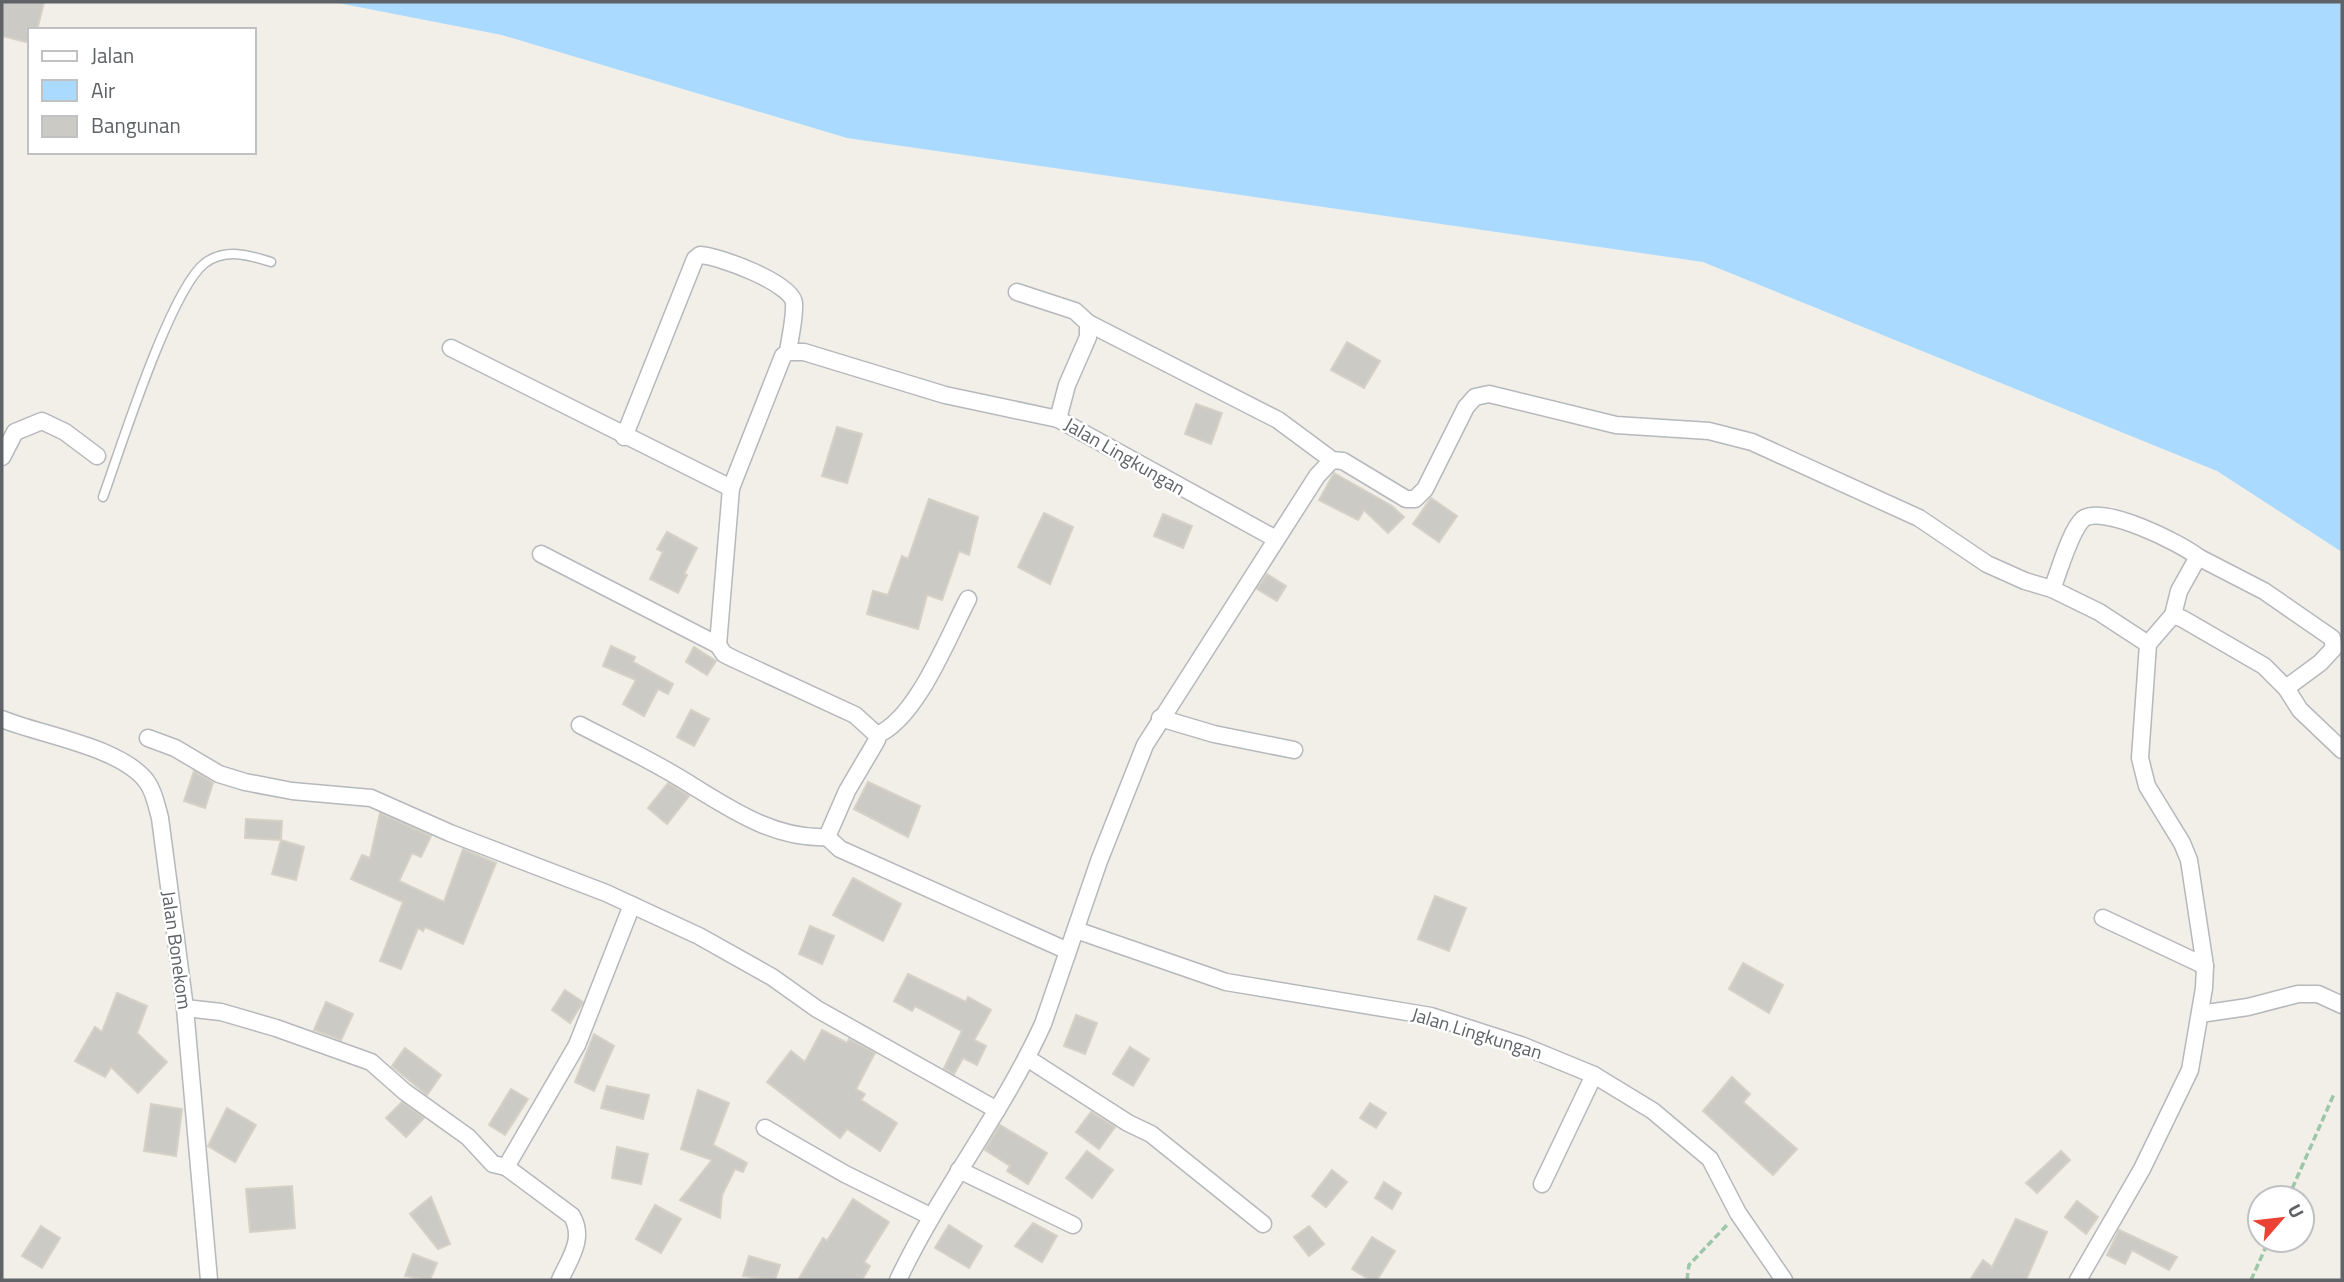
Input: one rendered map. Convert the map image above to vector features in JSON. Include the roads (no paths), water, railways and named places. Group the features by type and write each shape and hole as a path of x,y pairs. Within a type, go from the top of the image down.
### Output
{"street":[{"path":"624,437 695,259 700,255 714,256 784,287 794,302 788,352 779,365 731,488 718,645"},
{"path":"1017,292 1075,311 1088,323 1278,419 1332,460 1343,461 1406,499 1415,499 1425,489 1466,407 1475,397 1489,394 1616,425 1709,431 1752,442 1919,518 1987,564 2025,581 2052,589 2099,612 2148,643"},
{"name":"Jalan Lingkungan","path":"1088,323 1088,337 1067,385 1058,419 1276,539"},
{"path":"451,348 624,437 731,488"},
{"path":"788,352 804,352 945,395 1058,419"},
{"path":"2,457 15,432 42,421 65,432 97,456"},
{"path":"898,1280 930,1216 1027,1058 1076,930 1126,786 1160,718 1317,476 1332,460"},
{"path":"2052,589 2078,527 2084,519 2094,515 2155,533 2264,591 2332,638 2334,648 2320,663 2286,688"},
{"path":"541,554 718,645 724,654 855,715 877,735"},
{"path":"2078,1280 2174,1106 2190,1070 2200,1014 2205,965 2189,860 2143,776 2140,739 2148,643 2173,615 2179,591 2197,557"},
{"path":"877,735 897,723 909,706 968,599"},
{"path":"2173,615 2264,666 2286,688 2300,710 2342,750"},
{"path":"1160,718 1214,734 1294,750"},
{"name":"Jalan Bonekom","path":"2,719 97,750 124,764 147,781 160,818 185,1008 209,1280"},
{"path":"580,725 665,769 744,816 784,832 827,837 840,849 1068,951"},
{"path":"827,837 848,790 877,740 877,735"},
{"path":"148,738 175,748 219,774 245,782 292,791 371,798 632,905 699,936 772,977 817,1009 997,1110"},
{"path":"506,1167 577,1045 632,905"},
{"path":"2103,918 2205,965"},
{"name":"Jalan Lingkungan","path":"1076,930 1226,982 1431,1016 1542,1053 1594,1075 1654,1111 1710,1159 1738,1213 1784,1280"},
{"path":"2200,1014 2248,1007 2298,994 2318,994 2342,1005"},
{"path":"185,1008 221,1012 276,1028 371,1062 405,1092 468,1137 493,1164 506,1167 572,1216 578,1227 579,1240 559,1280"},
{"path":"1027,1058 1137,1129 1151,1133 1263,1224"},
{"path":"1542,1184 1594,1075"},
{"path":"765,1128 845,1174 930,1216"},
{"path":"959,1170 1073,1225"}],"lane":[{"path":"103,497 166,327 186,289 205,263 239,252 271,262"}],"water":[{"path":"333,2 2342,2 2342,552 2217,471 1703,262 847,138 502,35"}]}
